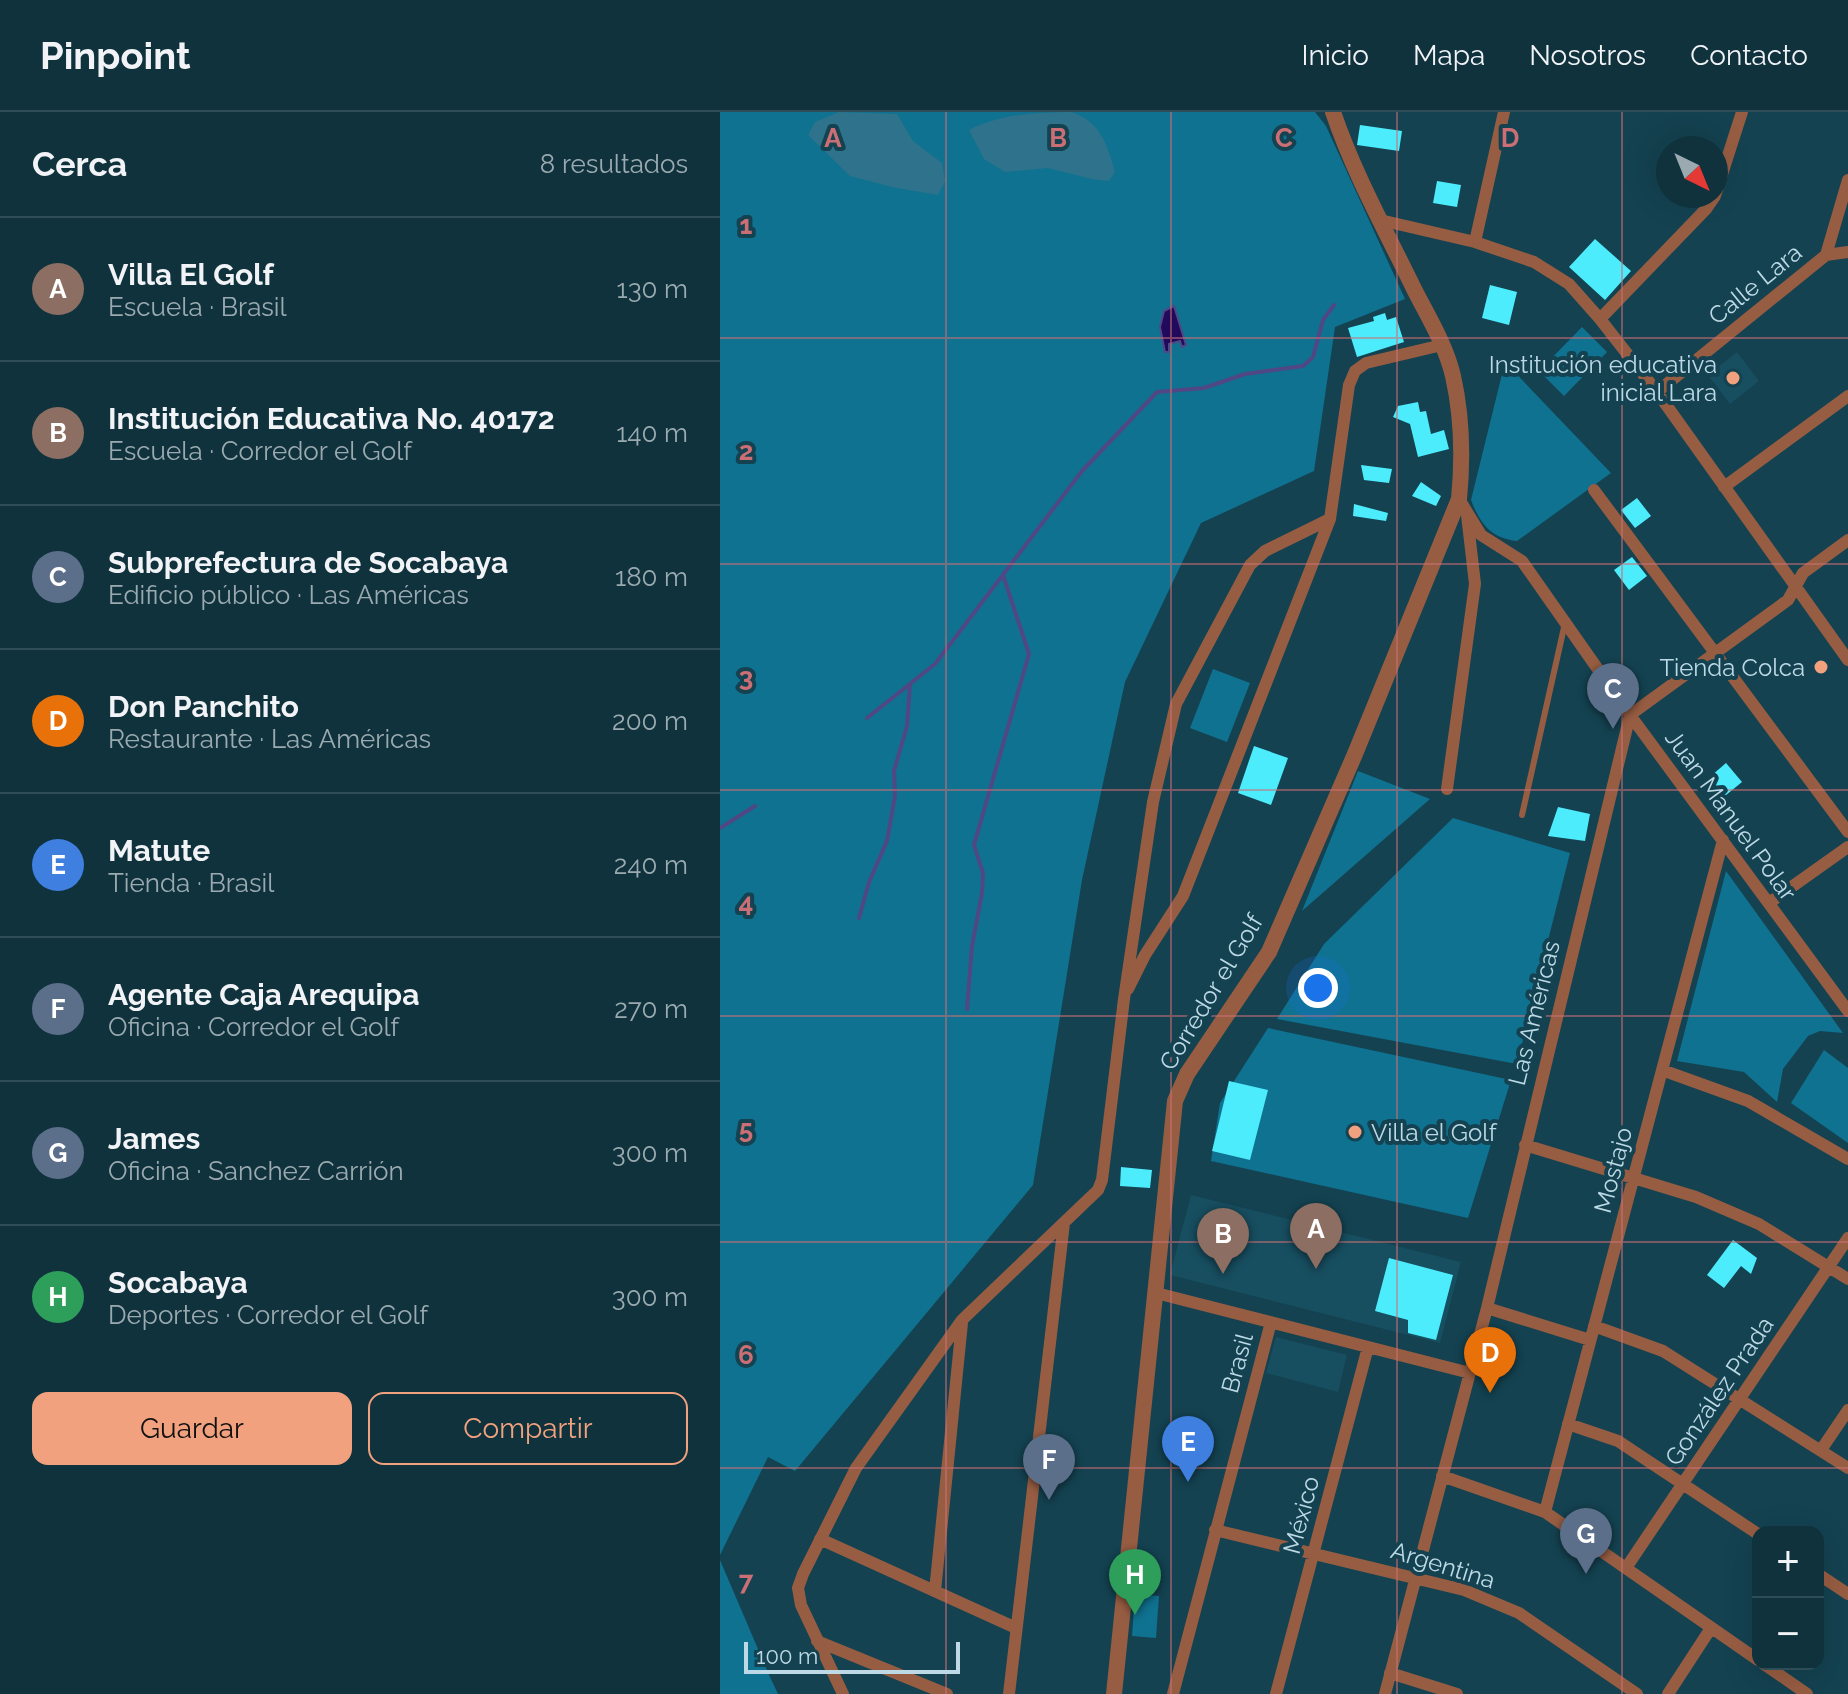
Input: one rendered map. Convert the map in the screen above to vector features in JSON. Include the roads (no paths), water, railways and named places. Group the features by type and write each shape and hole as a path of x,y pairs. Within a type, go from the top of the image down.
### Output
{"street":[{"name":"Corredor el Golf","path":"1114,1694 1175,1101 1187,1074 1269,952 1463,505 1461,426 1452,374 1442,345 1380,220 1333,112"},
{"path":"1475,242 1504,112"},
{"path":"1728,156 1742,112"},
{"path":"1826,255 1848,180"},
{"path":"1600,319 1707,208"},
{"path":"1380,220 1475,242 1534,262 1569,284 1657,392 1848,660"},
{"name":"Calle Lara","path":"1657,392 1826,255 1848,252"},
{"path":"1124,999 1145,955 1183,896 1330,519 1349,385 1355,371 1366,363 1442,345"},
{"path":"1724,487 1848,396"},
{"path":"1594,490 1848,832"},
{"path":"1447,789 1475,584 1463,505"},
{"name":"Juan Manuel Polar","path":"1463,505 1481,535 1522,561 1630,715 1848,1011"},
{"path":"843,1694 801,1605 798,1588 856,1468 962,1320 1098,1190 1102,1180 1153,802 1176,704 1250,565 1265,551 1330,519"},
{"path":"1630,715 1788,600 1803,573 1848,540"},
{"name":"Las Américas","path":"1385,1694 1487,1308 1630,715"},
{"name":"Mostajo","path":"1545,1512 1723,840"},
{"path":"1769,903 1848,847"},
{"path":"1662,1070 1748,1101 1848,1159"},
{"path":"1525,1145 1696,1197 1759,1224 1848,1279"},
{"path":"1009,1694 1064,1223"},
{"name":"González Prada","path":"1626,1568 1848,1238"},
{"path":"1156,1293 1470,1373"},
{"path":"1487,1308 1590,1340"},
{"path":"935,1591 962,1320"},
{"name":"Brasil","path":"1173,1694 1271,1322"},
{"path":"1594,1326 1663,1351 1848,1468"},
{"name":"México","path":"1276,1694 1368,1347"},
{"path":"1821,1450 1848,1410"},
{"path":"1568,1424 1618,1441 1752,1530"},
{"path":"1442,1476 1545,1512 1752,1656"},
{"name":"Argentina","path":"1215,1530 1464,1590 1519,1613 1637,1694"},
{"path":"820,1539 1016,1628"},
{"path":"1824,1578 1848,1594"},
{"path":"1668,1694 1711,1628"},
{"path":"817,1641 923,1689 947,1694"},
{"path":"1773,1670 1807,1694"},
{"path":"1390,1673 1457,1694"}],"lane":[{"path":"1522,815 1565,622"}],"waterway":[{"path":"867,718 935,664 1082,471 1157,392 1204,388 1245,374 1303,366 1313,357 1323,320 1334,305"},
{"path":"967,1009 983,873 974,845 1029,654 1003,575"},
{"path":"859,918 869,882 887,841 895,796 894,771 907,726 910,684"},
{"path":"720,828 755,806"}],"place":[{"name":"Institución educativa inicial Lara","path":"1733,378"},
{"name":"Tienda Colca","path":"1821,667"},
{"name":"Subprefectura de Socabaya","path":"1613,729"},
{"name":"Villa el Golf","path":"1355,1132"},
{"name":"Villa El Golf","path":"1316,1269"},
{"name":"Institución Educativa No. 40172","path":"1223,1274"},
{"name":"Don Panchito","path":"1490,1393"},
{"name":"Matute","path":"1188,1482"},
{"name":"Agente Caja Arequipa","path":"1049,1500"},
{"name":"James","path":"1586,1574"},
{"name":"Socabaya","path":"1135,1615"}]}
